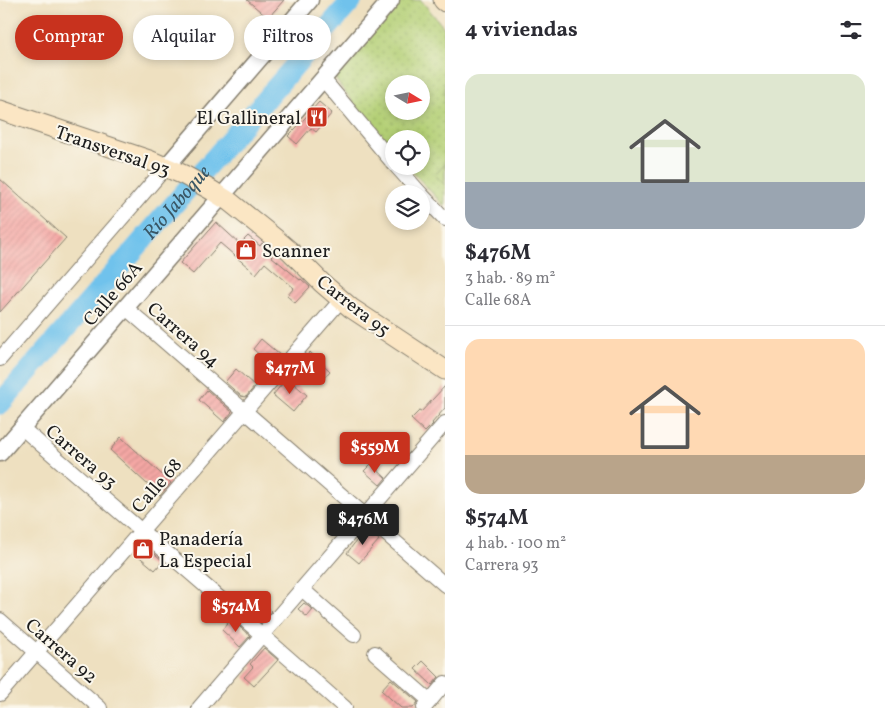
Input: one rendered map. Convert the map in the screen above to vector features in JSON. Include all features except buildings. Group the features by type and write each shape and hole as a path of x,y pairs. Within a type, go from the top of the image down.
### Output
{"main road":[{"name":"Transversal 93","path":"0,110 149,160 184,175 217,193"},
{"name":"Carrera 95","path":"217,193 290,252 351,308 445,370"}],"street":[{"path":"0,359 310,0"},
{"name":"Calle 66A","path":"0,453 126,308 217,193 323,79 391,0"},
{"path":"323,79 385,153"},
{"path":"404,175 413,185"},
{"path":"430,203 445,219"},
{"name":"Calle 68","path":"0,694 341,300"},
{"name":"Carrera 94","path":"126,308 445,585"},
{"path":"199,708 445,423"},
{"name":"Carrera 93","path":"22,428 263,634 345,708"},
{"path":"302,589 354,635"},
{"name":"Carrera 92","path":"0,620 100,708"},
{"path":"375,653 436,697"}],"green space":[{"path":"397,0 421,0 445,29 445,207 430,191 430,185 425,185 415,175 430,175 430,130 385,130 385,142 334,76"},
{"path":"445,164 445,185 435,175"}],"waterway":[{"name":"Río Jaboque","path":"0,404 352,0"}],"place":[{"name":"El Gallineral","path":"317,117"},
{"name":"Scanner","path":"246,250"},
{"name":"Panadería La Especial","path":"143,549"}]}
